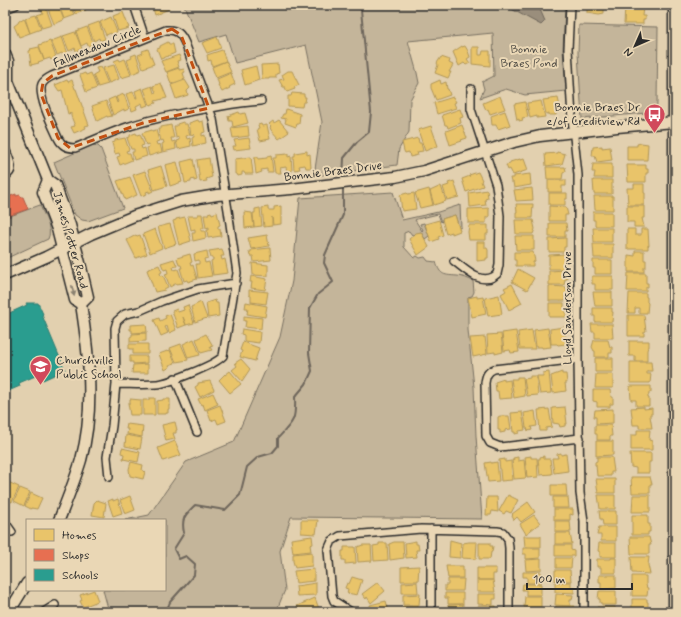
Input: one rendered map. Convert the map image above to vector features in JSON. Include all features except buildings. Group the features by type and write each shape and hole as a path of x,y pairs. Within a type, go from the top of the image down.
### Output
{"street":[{"path":"5,9 16,5"},
{"path":"134,5 146,38"},
{"name":"Lloyd Sanderson Drive","path":"570,5 568,49 578,175 578,359 580,493 584,521 584,612"},
{"path":"674,5 674,612"},
{"name":"Fallmeadow Circle","path":"175,378 215,362 223,356 236,283 236,265 215,126 209,108 182,36 177,31 172,29 166,30 52,76 44,81 42,85 41,94 61,143 70,148 76,148 100,137 137,124 209,108"},
{"name":"James Potter Road","path":"5,54 8,61 7,79 48,180 55,185 75,243 88,297 81,304"},
{"path":"454,261 476,277 483,280 493,278 499,270 500,216 498,195 471,109 471,89"},
{"path":"209,108 242,102 261,101"},
{"name":"Bonnie Braes Drive","path":"5,275 127,219 181,201 226,194 292,189 395,177 424,170 525,139 574,131 675,122"},
{"path":"5,148 12,170 5,176"},
{"name":"James Potter Road","path":"48,180 43,192 57,229 75,300 81,304 88,351 90,391 87,428 81,459 69,496 59,519"},
{"path":"109,477 107,457 116,384 115,328 117,321 125,314 139,311 187,292 210,286 236,283"},
{"path":"578,359 494,369 489,371 485,377 485,428 487,440 494,446 500,447 580,438"},
{"path":"116,384 157,384 175,378 197,432"},
{"path":"5,522 12,532"},
{"path":"351,612 334,601 332,596 328,550 332,541 340,536 431,529 503,532 508,538 509,548 509,612"},
{"path":"431,529 431,612"},
{"path":"9,612 26,585"},
{"path":"44,612 55,604"}],"highlighted area":[{"path":"172,29 181,35 209,108 143,123 70,148 58,138 41,94 43,83 52,76"}],"green space":[{"name":"Bonnie Braes Pond","path":"184,5 565,5 563,50 566,91 525,95 506,89 480,98 484,89 482,82 494,76 493,33 408,41 419,83 410,100 409,132 399,149 397,165 314,176 322,122 306,45 235,63 226,34 199,42"},
{"path":"579,25 658,27 656,112 582,119 578,53"},
{"path":"93,145 98,146 101,149 123,208 88,221 82,220 75,215 54,162"},
{"path":"393,192 402,220 438,212 460,205 461,227 459,228 455,215 442,219 441,222 438,214 417,219 415,220 422,231 423,230 420,224 424,223 429,236 425,239 421,232 412,235 409,231 404,233 404,247 414,258 417,256 420,258 425,257 428,261 436,262 439,270 444,274 461,276 473,281 474,292 472,296 468,297 468,330 474,387 482,519 291,517 280,551 285,590 276,612 109,612 103,591 166,591 166,519 130,519 149,515 186,462 234,442 280,337 292,281 300,198"},
{"path":"40,205 49,227 48,239 5,259 5,218"}],"shaded area":[{"path":"504,5 538,5 545,21 541,25"}],"waterway":[{"path":"343,179 344,158 357,142 369,132 371,112 361,10 359,5"},
{"path":"166,612 170,602 194,575 195,564 186,556 179,559 174,549 184,533 183,524 186,514 195,505 225,510 240,495 247,467 258,457 272,453 278,446 278,438 288,428 293,420 295,411 295,397 306,384 312,371 309,353 310,308 318,294 333,282 324,263 325,255 343,215 343,185"}],"place":[{"name":"Bonnie Braes Dr e/of Creditview Rd","path":"655,134"},
{"name":"Churchville Public School","path":"40,386"}]}
